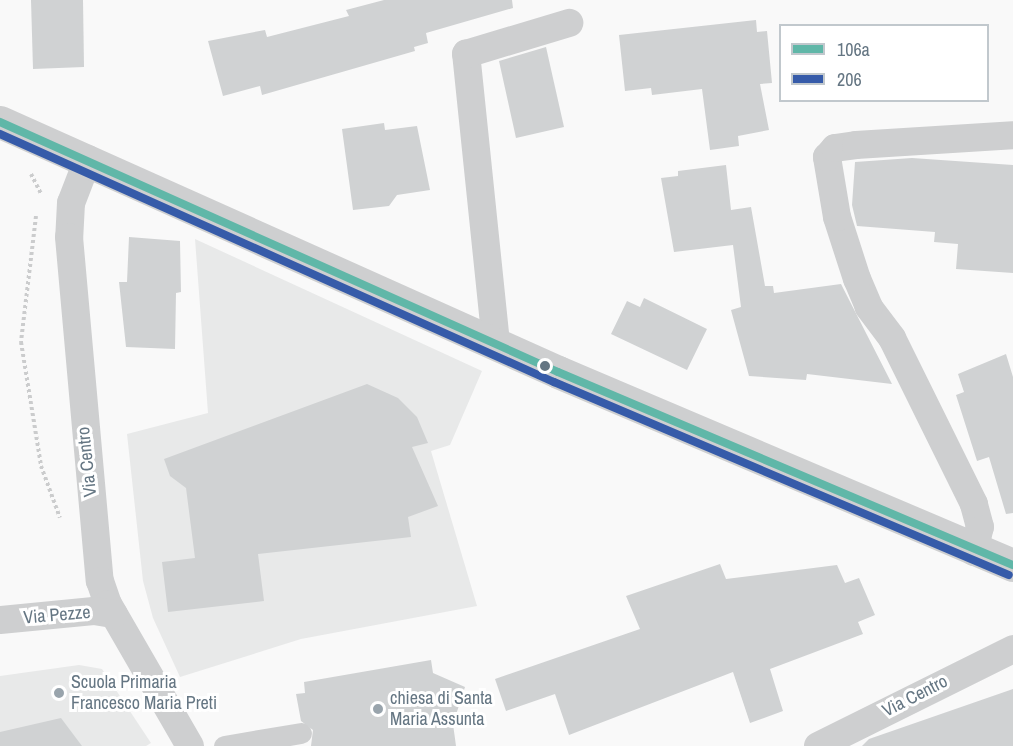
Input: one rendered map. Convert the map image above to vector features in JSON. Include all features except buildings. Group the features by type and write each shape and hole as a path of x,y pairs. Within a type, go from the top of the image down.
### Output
{"street":[{"path":"496,344 466,54 569,23"},
{"path":"0,122 88,159 496,344 974,552 1013,566"},
{"path":"974,552 980,527 974,504 892,338 869,307 857,279 837,217 827,157 836,148 856,145 1013,135"},
{"name":"Via Centro","path":"88,159 71,203 69,237 100,581 114,614 190,746"},
{"name":"Via Pezze","path":"0,620 93,611 114,614"},
{"name":"Via Centro","path":"818,746 1013,649"},
{"path":"224,746 301,733"}],"path":[{"path":"41,195 37,203 21,342 41,466 61,520"}],"shaded area":[{"path":"195,239 482,371 450,445 431,451 477,606 301,639 180,677 153,618 143,581 127,434 208,413"},
{"name":"Scuola Primaria Francesco Maria Preti","path":"79,665 102,669 151,743 146,746 0,746 0,676"}],"transit line":[{"name":"106a","path":"0,122 558,372 1013,565"},
{"name":"206","path":"0,134 554,382 1009,575"}],"place":[{"name":"Scuola Primaria Francesco Maria Preti","path":"59,693"},
{"name":"chiesa di Santa Maria Assunta","path":"378,709"}]}
